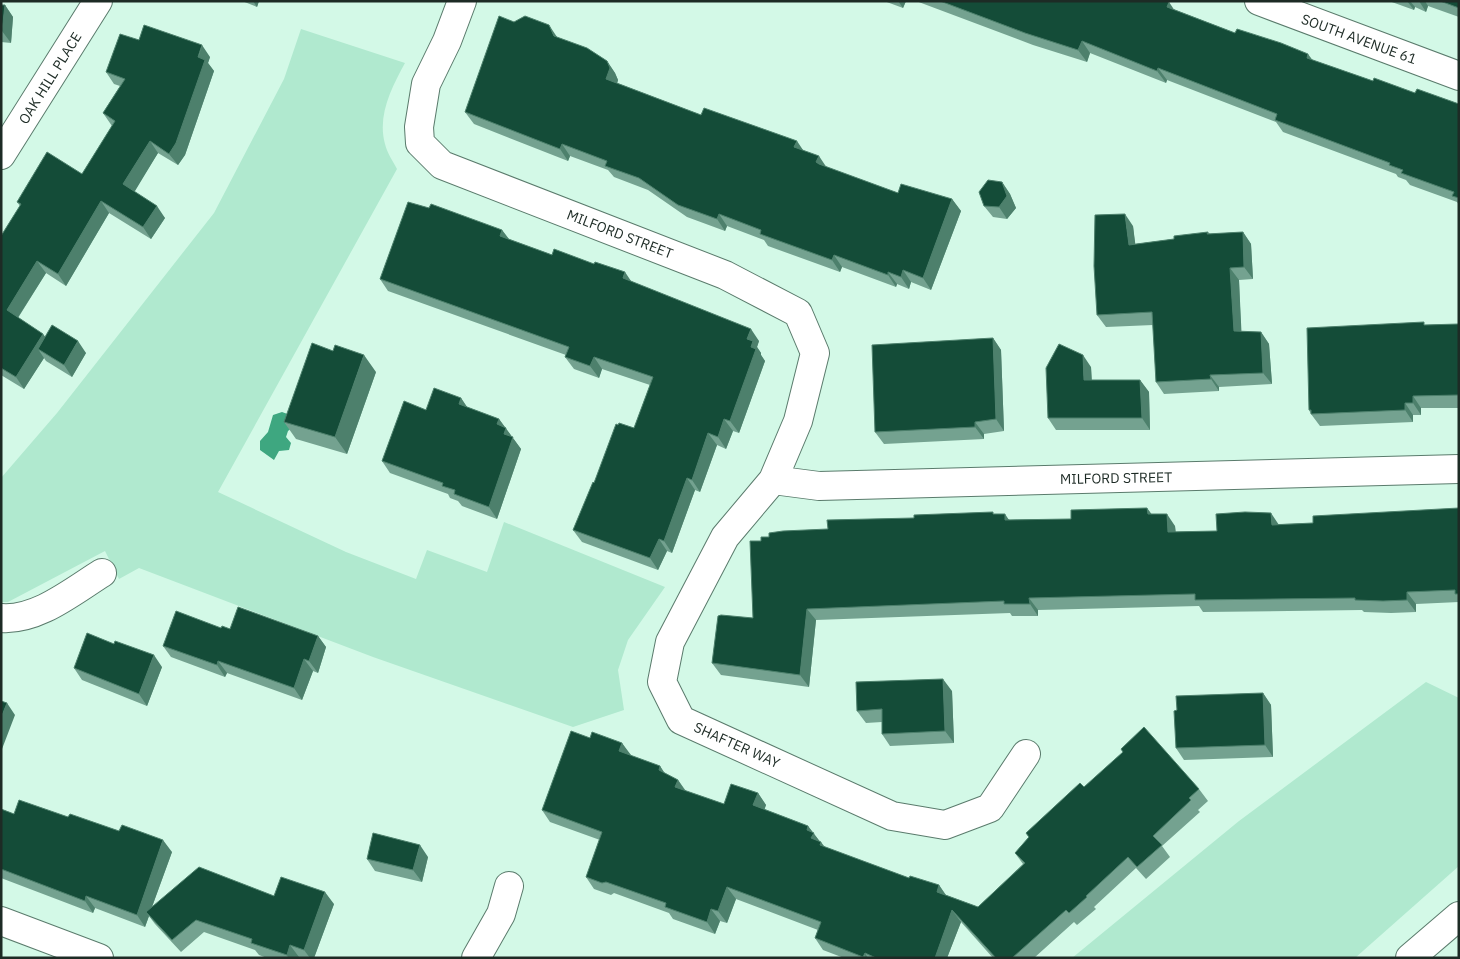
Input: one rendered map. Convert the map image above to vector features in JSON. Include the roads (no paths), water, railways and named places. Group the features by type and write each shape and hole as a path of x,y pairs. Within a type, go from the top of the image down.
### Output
{"street":[{"name":"OAK HILL PLACE","path":"1,155 98,1"},
{"name":"MILFORD STREET","path":"462,1 447,41 426,84 419,127 420,143 442,165 725,275 798,313 816,353"},
{"name":"SOUTH AVENUE 61","path":"1258,1 1459,76"},
{"name":"SHAFTER WAY","path":"816,353 798,421 773,480 725,537 670,642 662,682 681,720 892,816 945,825 990,808 1026,754"},
{"name":"MILFORD STREET","path":"773,480 819,486 1459,470"},
{"path":"1,618 12,619 48,606 102,573"},
{"path":"476,958 500,914 509,886"},
{"path":"1410,958 1459,916"},
{"path":"1,921 100,958"}]}
